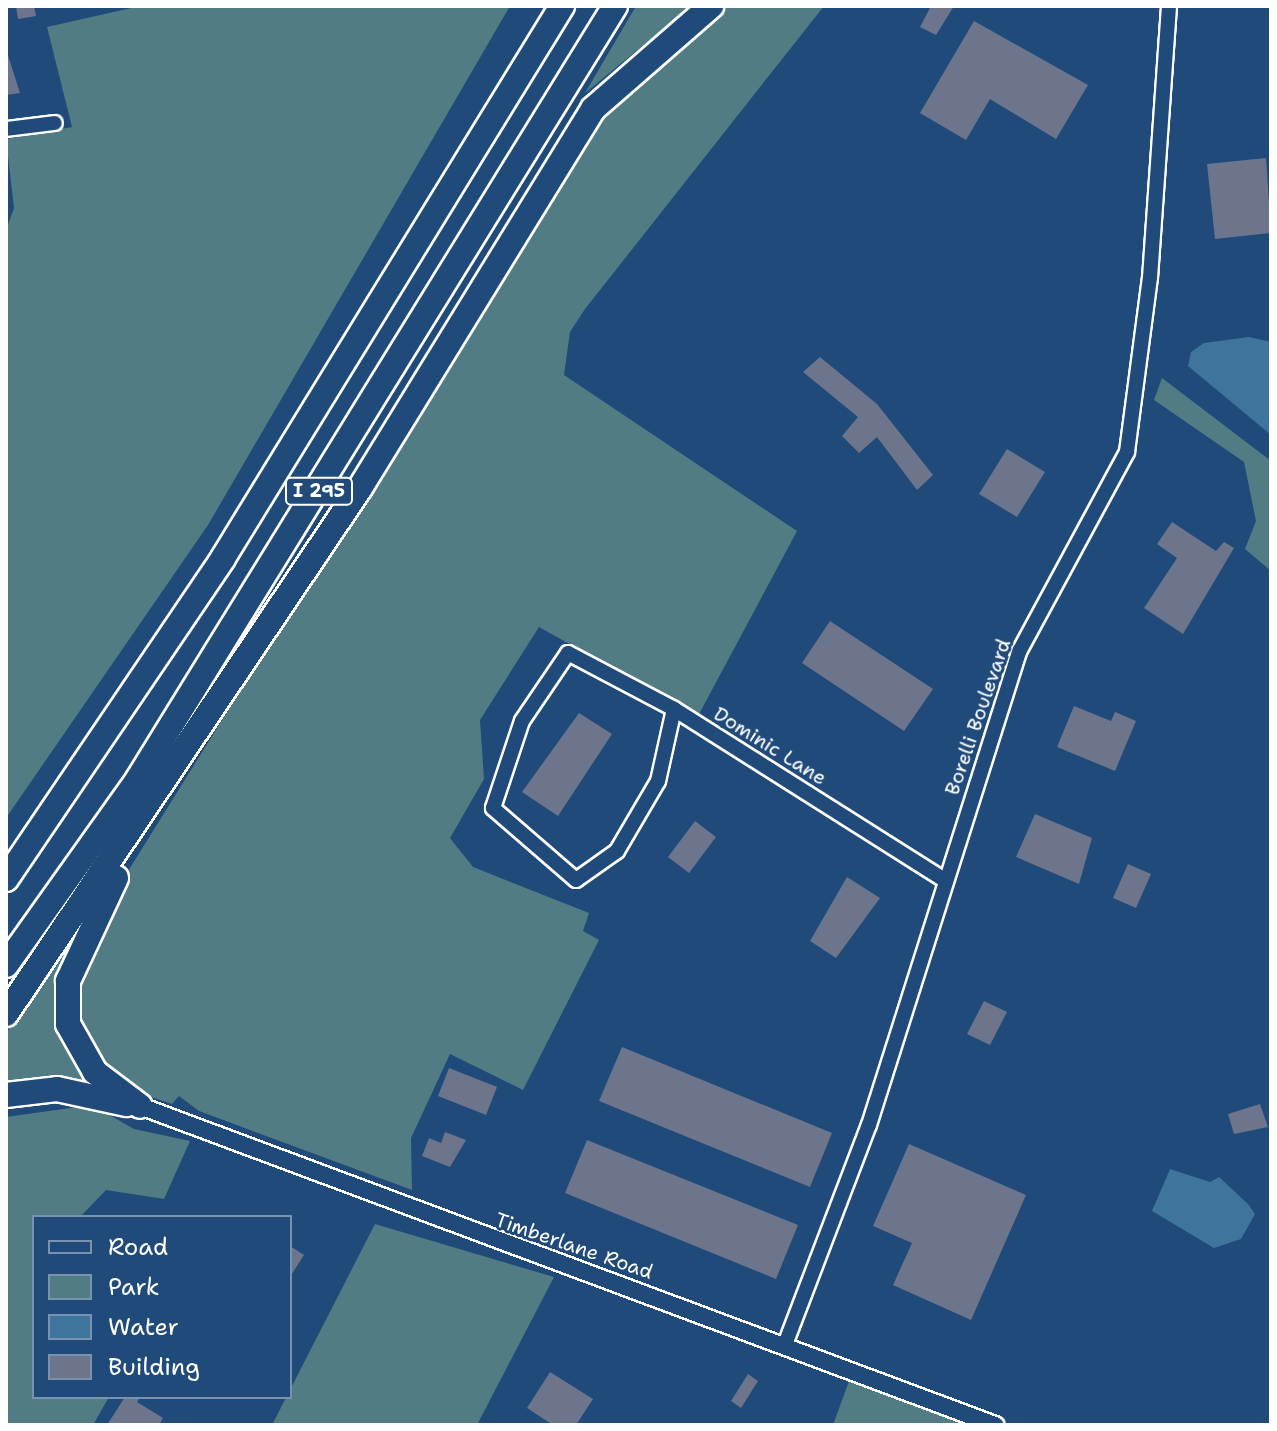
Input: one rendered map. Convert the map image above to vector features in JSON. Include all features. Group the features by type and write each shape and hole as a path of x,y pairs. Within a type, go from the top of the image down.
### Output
{"highway":[{"path":"223,558 229,521 545,6"},
{"name":"I 295","path":"6,879 223,558 562,6"},
{"name":"I 295","path":"6,965 147,766 615,6"},
{"path":"6,1014 146,815 360,488 593,109 711,6"},
{"path":"140,1106 83,1057 66,1006 77,960 146,815"},
{"path":"6,1095 57,1089 140,1106"}],"street":[{"name":"Borelli Boulevard","path":"786,1342 869,1125 1020,650 1127,452 1148,306 1169,6"},
{"path":"6,129 55,123"},
{"name":"Dominic Lane","path":"674,709 658,781 617,851 576,880 493,808 522,721 568,653 674,709 945,880"},
{"name":"Timberlane Road","path":"140,1106 786,1342 995,1425"}],"green space":[{"path":"140,6 510,6 208,525 6,818 6,230 14,208 6,139 72,127 47,27"},
{"path":"636,6 691,6 585,93"},
{"path":"728,6 824,6 585,309 570,332 564,375 797,531 698,716 539,627 480,720 484,779 450,838 473,867 589,913 583,931 599,940 523,1090 450,1054 411,1138 412,1190 199,1111 179,1096 172,1104 127,1089 94,1062 75,1011 76,981 110,900 587,134"},
{"path":"1162,378 1271,461 1271,571 1245,549 1256,521 1244,462 1154,400"},
{"path":"77,929 57,1030 90,1084 37,1078 6,1086 6,1034"},
{"path":"92,1105 134,1129 190,1141 164,1199 106,1190 82,1215 32,1215 32,1399 108,1399 93,1425 6,1425 6,1117"},
{"path":"375,1224 554,1277 477,1425 272,1425 285,1399 292,1399 292,1386"},
{"path":"853,1370 999,1425 833,1425"}],"water":[{"path":"1249,337 1271,342 1271,435 1188,366 1191,352 1204,343"},
{"path":"1170,1169 1210,1182 1219,1177 1248,1204 1255,1214 1241,1239 1214,1248 1152,1211"}],"building":[{"path":"16,6 34,6 36,16 18,19"},
{"path":"931,6 954,6 936,35 920,27"},
{"path":"974,21 1088,85 1056,139 990,99 966,140 920,113"},
{"path":"6,49 20,93 6,95"},
{"path":"1266,158 1271,233 1215,239 1207,164"},
{"path":"820,357 877,404 933,475 917,490 877,437 859,453 842,436 858,417 803,372"},
{"path":"1007,449 1045,472 1017,517 979,494"},
{"path":"1172,522 1216,551 1224,542 1234,548 1183,634 1144,608 1177,558 1157,544"},
{"path":"830,621 933,689 904,731 802,663"},
{"path":"1074,706 1111,721 1115,712 1136,721 1115,771 1057,747"},
{"path":"579,713 612,734 558,816 522,792"},
{"path":"1035,814 1092,838 1079,884 1016,857"},
{"path":"695,821 716,837 689,873 668,857"},
{"path":"1128,864 1151,874 1136,908 1113,898"},
{"path":"847,877 880,898 836,958 810,941"},
{"path":"984,1001 1007,1012 990,1045 967,1034"},
{"path":"622,1047 832,1133 810,1187 599,1101"},
{"path":"449,1068 497,1087 486,1115 438,1096"},
{"path":"1260,1104 1268,1127 1234,1134 1228,1114"},
{"path":"445,1132 466,1140 450,1167 422,1156 429,1138 441,1143"},
{"path":"587,1140 798,1225 776,1279 565,1193"},
{"path":"909,1144 1026,1195 971,1320 893,1285 912,1243 873,1226"},
{"path":"292,1247 304,1255 292,1274"},
{"path":"550,1372 593,1399 576,1425 553,1425 527,1408"},
{"path":"748,1374 758,1381 741,1408 731,1401"},
{"path":"124,1399 139,1399 137,1402 163,1418 159,1425 107,1425"}]}
